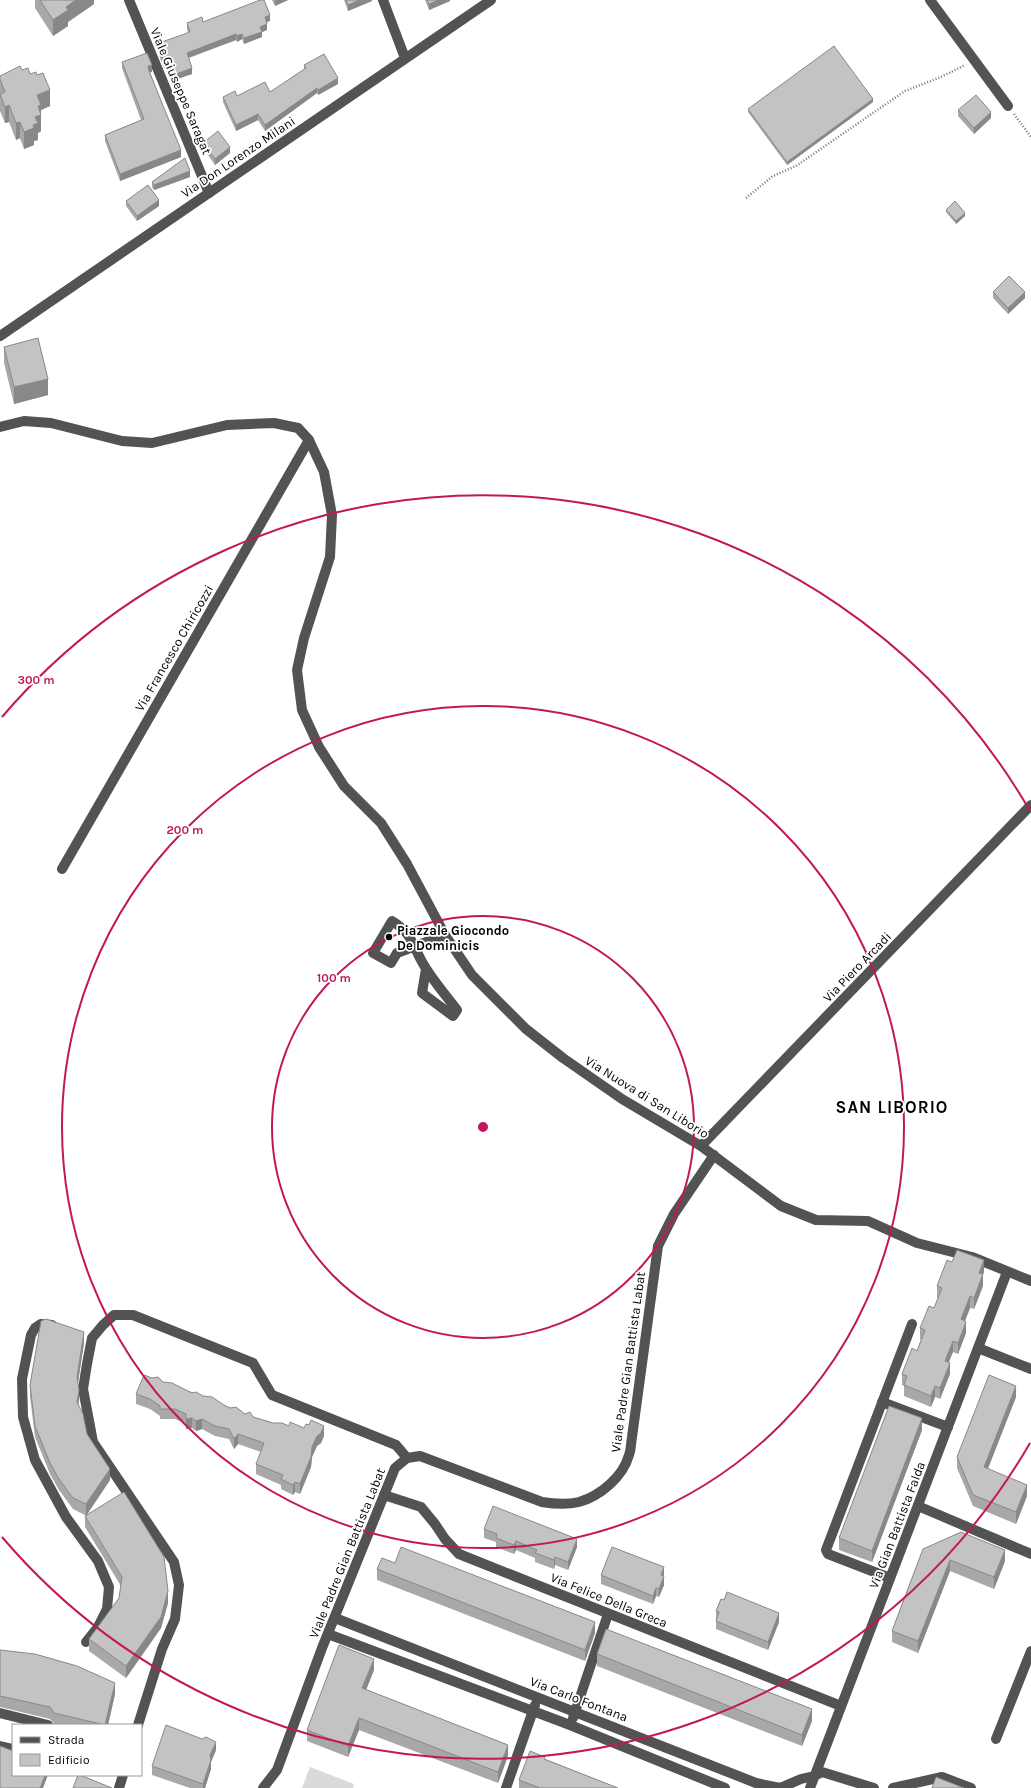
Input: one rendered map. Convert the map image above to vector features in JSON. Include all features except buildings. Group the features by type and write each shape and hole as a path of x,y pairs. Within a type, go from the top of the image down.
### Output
{"street":[{"name":"Viale Giuseppe Saragat","path":"129,0 209,193"},
{"path":"383,0 405,58"},
{"name":"Via Don Lorenzo Milani","path":"0,336 490,0"},
{"path":"930,0 1008,106"},
{"name":"Via Nuova di San Liborio","path":"0,427 24,421 51,423 122,441 152,443 227,425 274,423 298,428 309,440 324,472 332,515 330,557 304,638 297,670 302,710 319,747 344,786 381,823 407,864 445,935 472,975 526,1029 563,1058 622,1099 701,1146 781,1206 816,1220 868,1220 917,1244 972,1257 1031,1281"},
{"name":"Via Francesco Chiricozzi","path":"62,869 309,440"},
{"name":"Via Piero Arcadi","path":"701,1146 1031,805"},
{"path":"426,969 416,946 445,935"},
{"name":"Viale Padre Gian Battista Labat","path":"263,1788 277,1770 328,1634 395,1468 407,1458 420,1456 542,1502 558,1504 578,1502 591,1497 608,1486 622,1470 629,1456 658,1246 674,1214 714,1155"},
{"name":"Via Gian Battista Falda","path":"810,1788 1007,1272"},
{"path":"138,1724 162,1649 175,1619 179,1585 174,1562 93,1442 83,1389 89,1337 114,1316 133,1315 253,1363 272,1395 396,1445 407,1458"},
{"path":"62,1328 41,1324 35,1328 31,1335 22,1379 23,1417 35,1460 66,1516 98,1561 109,1587 107,1608 98,1627 86,1642"},
{"path":"890,1578 828,1554 826,1550 912,1324"},
{"path":"978,1348 1031,1369"},
{"path":"882,1402 948,1427"},
{"name":"Via Felice Della Greca","path":"384,1495 421,1508 435,1524 445,1539 460,1554 841,1706"},
{"path":"918,1506 1031,1554"},
{"path":"570,1725 608,1614"},
{"name":"Via Carlo Fontana","path":"335,1618 756,1783 780,1788 822,1772 874,1788"},
{"name":"Via Carlo Fontana","path":"328,1634 570,1725 725,1788"},
{"path":"996,1738 1031,1651"},
{"path":"506,1788 538,1697"},
{"path":"0,1713 44,1724"},
{"path":"0,1746 12,1749"},
{"path":"119,1788 123,1776"},
{"path":"893,1788 942,1777 971,1788"}],"path":[{"path":"746,198 773,176 796,166 905,91 941,77 974,60"},
{"path":"1008,106 1031,137"}],"shaded area":[{"path":"310,1767 354,1784 353,1788 302,1788"}],"place":[{"name":"Piazzale Giocondo De Dominicis","path":"389,937"}],"district":[{"name":"SAN LIBORIO","path":"892,1107"}]}
